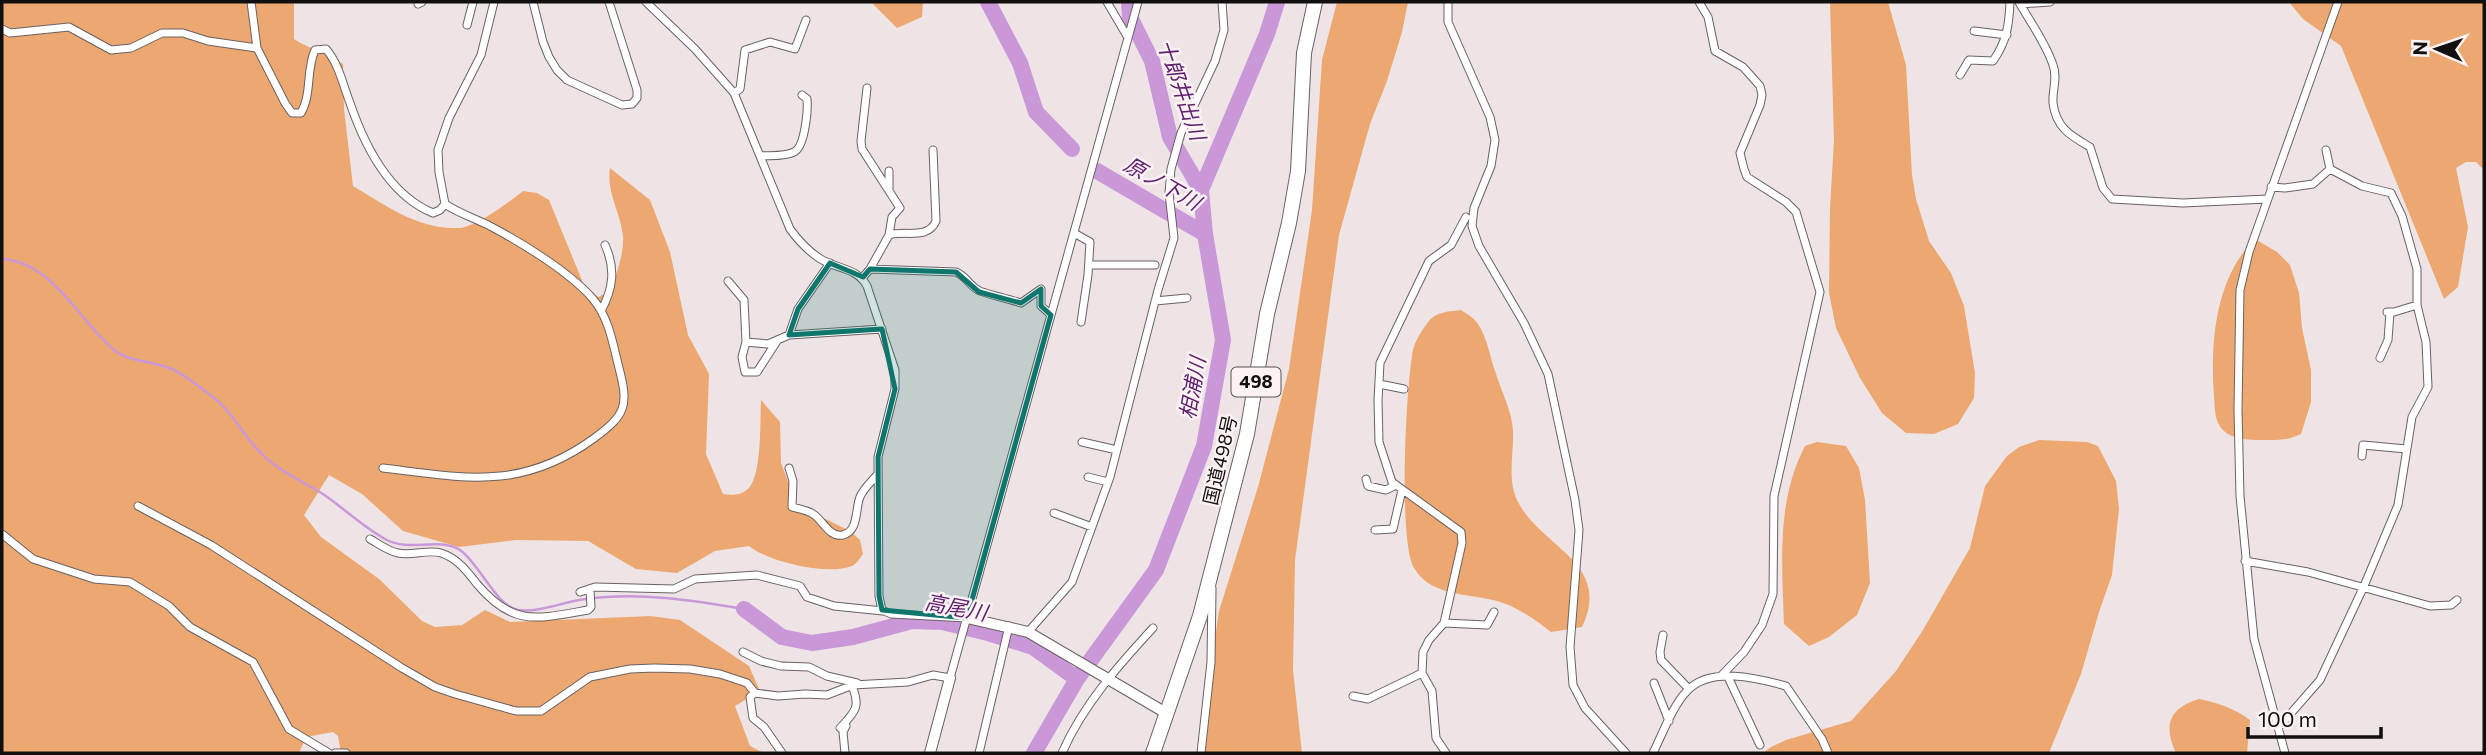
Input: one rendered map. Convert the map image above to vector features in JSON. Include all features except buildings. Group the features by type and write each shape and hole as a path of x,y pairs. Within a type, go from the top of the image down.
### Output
{"highway":[{"name":"国道498号","path":"1153,753 1212,574 1247,434 1267,314 1289,223 1298,171 1304,53 1315,2"}],"street":[{"path":"251,2 257,48 292,113 301,113 305,106 310,60 315,50 326,49 334,58 368,145 394,188 418,207 433,213 445,204"},
{"path":"467,25 473,2"},
{"path":"445,204 438,150 449,118 481,55 494,2"},
{"path":"533,2 549,57 567,80 622,105 632,104 637,98 637,90 609,2"},
{"path":"646,2 734,93 790,229 821,259 863,277 895,370 895,389 878,457 877,475 880,605 883,611"},
{"path":"1107,2 1127,36"},
{"path":"930,753 1138,2"},
{"path":"1028,632 1072,582 1108,482 1174,237 1169,193 1171,169 1181,134 1215,61 1224,30 1222,2"},
{"path":"1448,2 1448,22 1490,117 1495,140 1491,166 1474,208 1472,226 1479,246 1524,323 1548,374 1575,500 1579,530 1570,647 1573,685 1585,708 1626,753"},
{"path":"1699,2 1708,17 1715,51 1744,67 1760,86 1760,104 1740,153 1744,169 1747,177 1786,202 1796,212 1820,292 1774,496 1773,594 1762,625 1724,677"},
{"path":"1960,75 1969,60 1993,61 2007,35 2010,2"},
{"path":"2050,2 2020,3 2053,62 2056,75 2053,102 2060,122 2068,135 2090,147 2103,188 2112,199 2183,203 2267,199"},
{"path":"2285,753 2254,639 2245,561 2239,496 2240,290 2249,252 2271,187 2338,2"},
{"path":"734,93 740,89 745,50 771,42 794,49 806,20"},
{"path":"2,29 10,33 69,27 111,50 131,48 162,33 183,33 208,41 257,48"},
{"path":"1974,30 2007,35"},
{"path":"863,277 889,235 892,217 900,208 862,149 867,88"},
{"path":"760,156 793,153 801,145 808,108 807,99 802,95"},
{"path":"889,235 926,233 933,229 936,221 933,150"},
{"path":"2326,150 2330,169"},
{"path":"2271,187 2313,184 2330,169"},
{"path":"2278,728 2320,680 2364,586 2398,505 2412,417 2428,387 2426,342 2417,304 2417,269 2398,203 2391,193 2362,186 2330,169"},
{"path":"889,171 889,189"},
{"path":"383,468 454,477 515,475 546,467 566,458 600,434 624,409 626,395 607,321 594,300 568,274 491,227 445,204"},
{"path":"1446,753 1436,738 1432,691 1422,673 1423,652 1429,640 1444,623 1462,543 1461,532 1392,482 1379,442 1379,384 1380,363 1429,261 1451,245 1466,217"},
{"path":"1074,233 1090,242 1081,322"},
{"path":"601,311 613,279 611,259 605,245"},
{"path":"789,335 798,309 830,263"},
{"path":"1089,265 1156,265"},
{"path":"870,269 956,272 964,275 979,292 1021,303 1041,289 1041,306 1051,315"},
{"path":"728,281 744,300 746,342 742,357 745,372 757,372 777,340"},
{"path":"1155,301 1187,298"},
{"path":"2380,358 2388,340 2387,312 2417,304"},
{"path":"746,342 768,344 789,335 883,329"},
{"path":"1379,384 1404,389"},
{"path":"1082,442 1116,450"},
{"path":"2362,456 2363,445 2406,449"},
{"path":"789,468 793,481 792,507 811,512 830,532 839,536 847,534 853,527 860,495 877,475"},
{"path":"1087,477 1108,482"},
{"path":"1366,479 1368,486 1386,490 1399,487"},
{"path":"1374,530 1393,529 1399,487"},
{"path":"138,506 223,552 435,687 516,711 541,711 590,677 630,669 690,669 720,674 747,683 755,693 778,696 827,695 852,686 908,682 933,675 950,678"},
{"path":"1054,513 1093,527"},
{"path":"2,534 33,559 93,579 130,582 169,606 190,627 253,662 289,729 332,753 346,753"},
{"path":"370,539 399,554 439,552 463,566 493,603 529,618 554,617 588,610 591,604 590,591"},
{"path":"2245,561 2308,572 2430,606 2451,605 2457,600"},
{"path":"1201,753 1211,662 1212,574"},
{"path":"580,593 590,591 594,587 674,589 695,579 757,575 800,586 807,597 834,606 1028,632 1166,713"},
{"path":"1444,623 1488,625 1494,612"},
{"path":"1062,753 1105,676 1153,628"},
{"path":"979,753 1008,630"},
{"path":"1663,635 1661,660 1689,689"},
{"path":"743,652 761,661 781,666 809,667 827,676 864,684"},
{"path":"1353,696 1368,699 1422,673"},
{"path":"1653,753 1689,689 1710,677 1724,677 1764,680 1786,685 1822,739 1828,753"},
{"path":"1724,677 1760,745"},
{"path":"1654,683 1669,721"},
{"path":"845,753 843,732 858,700 852,686"},
{"path":"755,693 750,697 752,718 764,727 782,753"},
{"path":"840,728 851,716"}],"highlighted area":[{"path":"830,263 863,277 870,269 956,272 979,292 1021,303 1041,289 1041,306 1051,315 967,618 882,610 879,596 878,457 895,389 882,329 789,335 798,309"}],"shaded area":[{"path":"2,2 294,2 294,39 343,64 344,109 353,186 416,221 444,228 473,224 492,214 523,191 537,193 549,200 586,290 598,297 611,291 623,244 622,228 610,186 610,168 650,200 670,252 688,335 709,374 706,454 723,494 743,492 753,481 759,446 761,400 780,422 781,463 797,505 850,531 860,540 863,554 855,564 841,569 799,566 770,557 749,546 715,551 677,573 636,569 588,541 516,540 459,547 403,531 362,494 329,475 304,515 321,537 379,579 422,621 435,627 462,625 485,610 510,622 650,616 680,620 749,666 760,691 735,706 750,746 764,753 341,753 338,736 333,732 306,737 299,753 2,753"},
{"path":"871,2 923,2 922,17 897,28"},
{"path":"1337,2 1408,2 1402,32 1370,124 1339,235 1295,560 1293,670 1302,753 1198,753 1219,611 1258,487 1289,369 1312,210 1322,60"},
{"path":"1830,2 1888,2 1906,65 1912,175 1916,199 1929,241 1951,273 1964,306 1975,373 1974,398 1958,424 1934,434 1906,433 1882,413 1860,378 1836,328 1829,293 1834,141"},
{"path":"2289,2 2484,2 2484,170 2476,162 2466,162 2456,168 2468,227 2458,287 2444,299 2341,46 2303,19"},
{"path":"2255,239 2277,252 2290,265 2299,293 2302,328 2311,370 2311,402 2301,434 2286,439 2256,440 2227,434 2218,424 2216,415 2213,355 2218,312 2231,273"},
{"path":"1461,310 1475,320 1487,342 1509,409 1513,431 1512,483 1517,500 1541,531 1570,557 1588,586 1589,605 1582,627 1551,632 1530,616 1506,604 1456,594 1432,585 1414,568 1409,552 1405,496 1406,427 1413,350 1431,319 1443,313"},
{"path":"2039,440 2087,442 2098,446 2116,481 2119,509 2112,575 2081,674 2049,753 1763,753 1786,740 1851,721 1896,671 1970,548 1985,486 2007,456 2019,447"},
{"path":"1817,442 1846,446 1859,468 1865,500 1870,583 1857,615 1829,637 1809,646 1784,624 1783,533 1789,489 1796,467 1805,446"},
{"path":"2199,699 2226,706 2250,720 2247,753 2176,753 2170,734 2171,719 2181,707"}],"waterway":[{"name":"原ノ下川","path":"988,2 1020,63 1036,112 1072,149"},
{"name":"十郎井出川","path":"1129,2 1130,17 1152,61 1170,137 1201,190"},
{"name":"相浦川","path":"1034,753 1077,679 1156,570 1204,446 1223,340 1205,234 1201,190 1267,34 1277,2"},
{"name":"原ノ下川","path":"1097,171 1205,234"},
{"path":"2,259 36,270 51,281 101,338 120,354 169,368 192,381 220,403 268,459 323,494 379,535 405,545 443,545 460,550 510,607 535,610 578,600 626,596 685,600 744,609"},
{"name":"高尾川","path":"744,609 782,637 812,643 853,637 912,621 942,622 1033,647 1077,679"}]}
